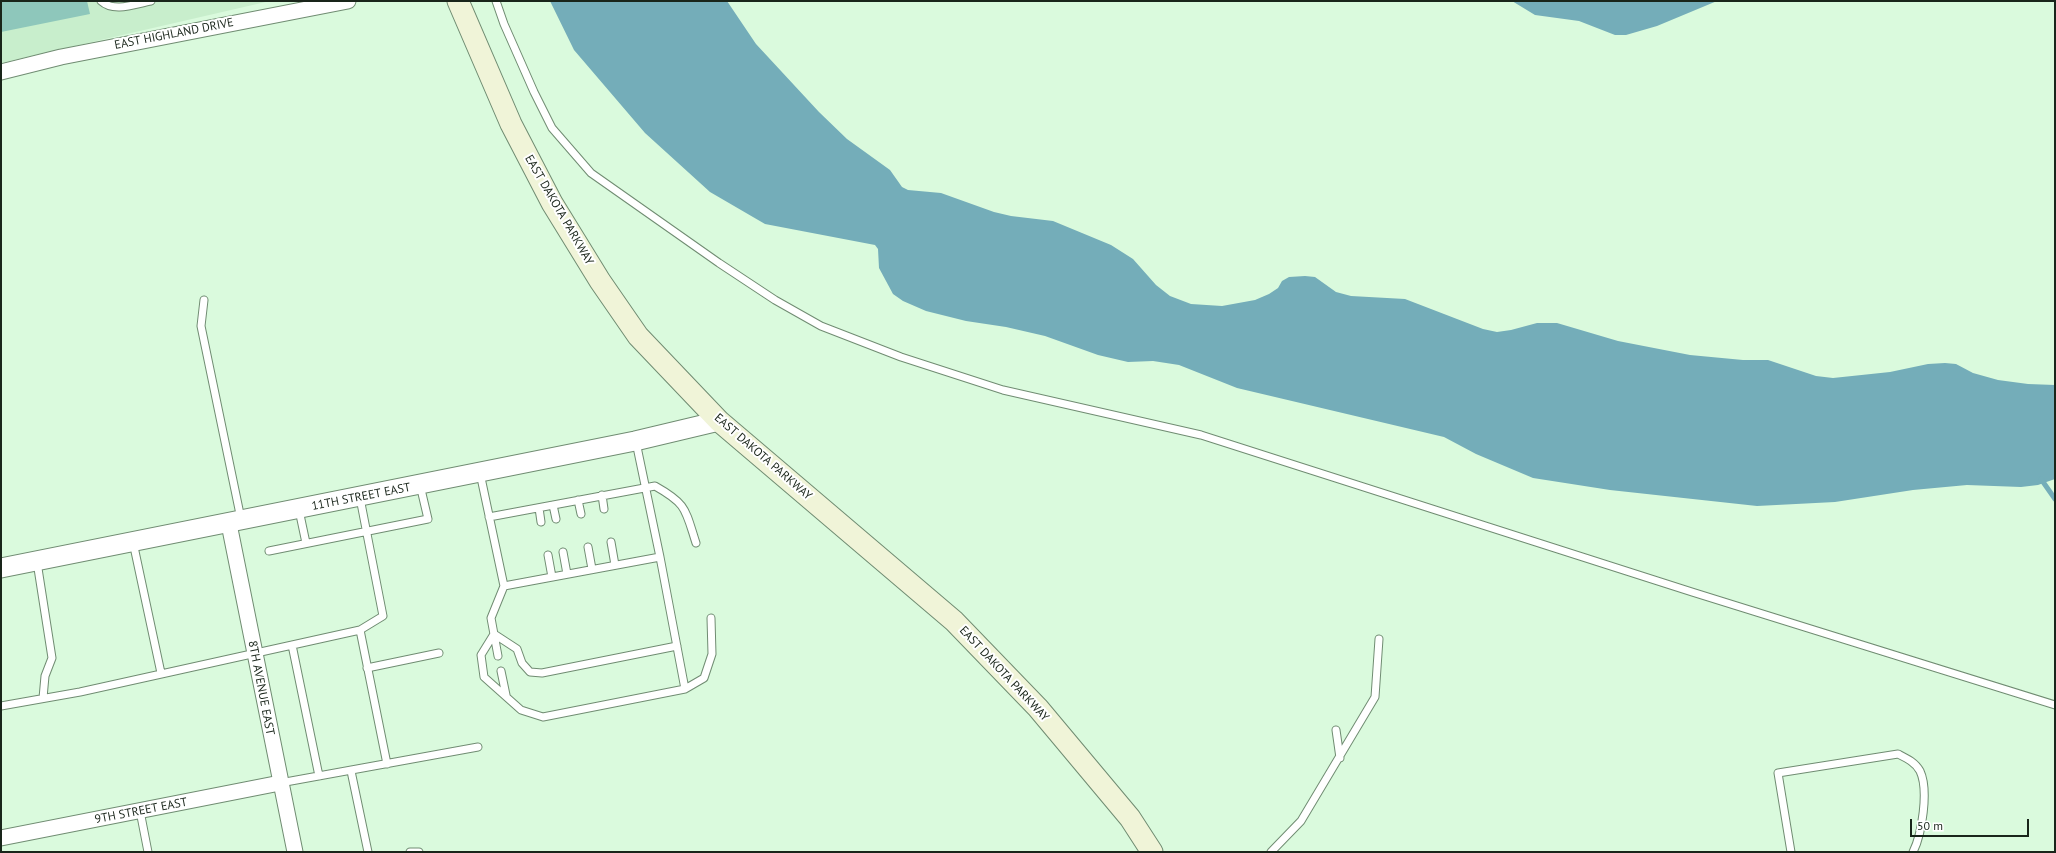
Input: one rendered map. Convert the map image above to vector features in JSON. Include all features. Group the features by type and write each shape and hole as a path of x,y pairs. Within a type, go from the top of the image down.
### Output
{"main road":[{"name":"EAST DAKOTA PARKWAY","path":"458,1 511,124 552,203 600,282 638,336 719,421 954,621 1038,708 1130,818 1152,852"}],"street":[{"name":"EAST HIGHLAND DRIVE","path":"1,72 61,57 348,1"},
{"name":"11TH STREET EAST","path":"1,568 480,473 635,441 719,421"},
{"name":"8TH AVENUE EAST","path":"235,522 254,653 280,783 296,852"},
{"name":"9TH STREET EAST","path":"1,838 280,783"}],"lane":[{"path":"101,1 107,7 115,8 151,1"},
{"path":"496,1 504,24 534,92 552,128 591,173 719,263 775,300 821,326 901,357 1003,390 1201,436 1684,590 2055,705"},
{"path":"204,300 202,326 235,522"},
{"path":"635,441 660,557 685,689"},
{"path":"480,473 504,586 492,618 498,656"},
{"path":"269,551 428,518 420,485"},
{"path":"490,517 655,486 676,498 685,510 696,543"},
{"path":"602,495 604,509"},
{"path":"1,706 360,630 383,616 360,497"},
{"path":"578,500 581,514"},
{"path":"553,505 556,519"},
{"path":"539,508 542,522"},
{"path":"299,509 306,543"},
{"path":"133,542 161,673"},
{"path":"611,542 615,565"},
{"path":"588,547 592,569"},
{"path":"563,552 567,574"},
{"path":"548,555 552,577"},
{"path":"504,586 660,557"},
{"path":"37,561 52,658 45,676 44,698"},
{"path":"494,634 480,655 484,677 506,695 521,710 543,717 685,689 704,678 712,654 711,618"},
{"path":"360,630 387,764"},
{"path":"494,634 517,649 522,663 530,672 542,673 677,646"},
{"path":"1271,852 1301,821 1340,758 1375,697 1379,639"},
{"path":"292,644 319,776"},
{"path":"368,668 439,653"},
{"path":"501,671 506,695"},
{"path":"1336,730 1340,758"},
{"path":"280,783 478,747"},
{"path":"1792,852 1778,773 1898,754 1911,761 1920,770 1924,786 1918,842 1913,852"},
{"path":"351,771 368,852"},
{"path":"140,811 148,852"},
{"path":"410,852 419,852"}],"shaded area":[{"path":"1,1 270,1 1,63"}],"water":[{"path":"550,1 727,1 756,44 819,112 847,139 890,170 902,187 908,190 941,193 994,212 1011,216 1053,221 1111,245 1133,259 1156,285 1170,296 1191,304 1222,306 1255,300 1278,288 1282,281 1289,277 1305,276 1315,277 1336,292 1351,296 1405,299 1483,329 1497,332 1537,323 1557,323 1618,341 1690,355 1743,360 1768,360 1816,376 1833,378 1890,372 1928,364 1956,364 1973,373 1998,380 2028,384 2055,385 2055,479 2038,485 2021,487 1967,485 1913,490 1835,502 1757,506 1610,490 1533,478 1476,454 1444,437 1237,388 1179,365 1153,361 1128,362 1098,355 1045,336 1006,327 966,321 926,311 903,301 893,294 879,268 878,249 875,245 765,224 710,192 645,133 574,50"},
{"path":"1512,1 1717,1 1657,26 1626,35 1615,35 1579,21 1535,15"}],"building":[{"path":"1,1 87,1 90,14 1,32"}],"waterway":[{"path":"2041,479 2055,499"}]}
